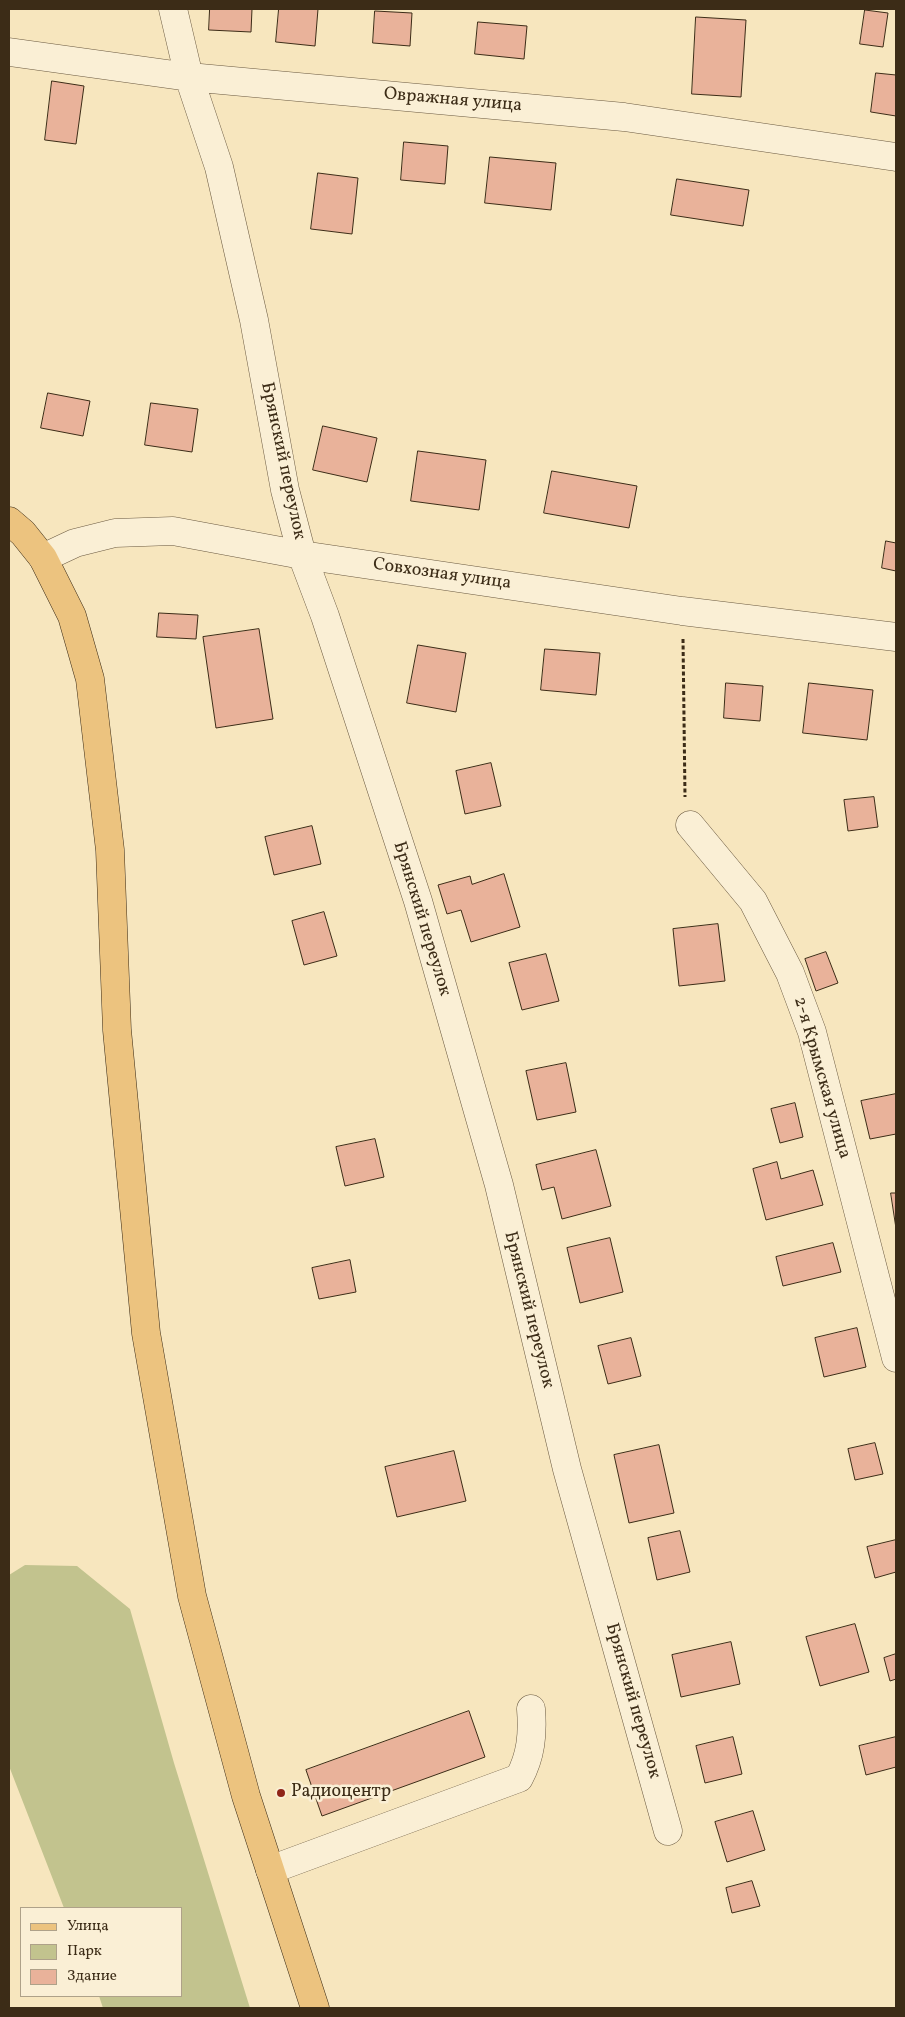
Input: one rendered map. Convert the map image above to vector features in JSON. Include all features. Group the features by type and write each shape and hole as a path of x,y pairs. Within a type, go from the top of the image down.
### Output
{"main road":[{"path":"9,521 23,533 43,558 72,616 90,679 110,850 117,1030 146,1333 192,1596 246,1796 314,2008"}],"street":[{"name":"Брянский переулок","path":"173,9 189,77 219,167 254,320 285,490 302,554 325,616 420,910 498,1185 567,1469 668,1832"},
{"name":"Овражная улица","path":"9,52 189,77 624,117 896,157"},
{"name":"Совхозная улица","path":"43,558 76,543 115,533 173,531 302,554 682,611 896,637"},
{"name":"2-я Крымская улица","path":"690,825 753,900 790,973 812,1032 896,1358"},
{"path":"270,1870 519,1778 526,1766 533,1732 531,1709"}],"path":[{"path":"682,611 684,786 686,814 690,825"}],"green space":[{"path":"25,1565 77,1566 130,1609 174,1763 250,2008 103,2008 99,1997 182,1997 182,1907 64,1907 9,1766 9,1575"}],"building":[{"path":"210,9 252,9 251,32 209,30"},
{"path":"279,9 318,9 315,46 276,42"},
{"path":"865,10 888,13 883,47 860,44"},
{"path":"375,11 412,13 410,46 373,43"},
{"path":"696,17 746,20 741,97 692,94"},
{"path":"478,22 527,26 524,59 475,54"},
{"path":"876,73 896,75 896,116 871,112"},
{"path":"52,81 84,86 76,144 45,140"},
{"path":"404,142 448,146 445,184 401,180"},
{"path":"490,157 556,163 551,210 485,203"},
{"path":"318,173 358,178 352,234 311,229"},
{"path":"677,179 749,190 743,226 671,215"},
{"path":"48,393 90,401 83,436 41,428"},
{"path":"151,403 198,409 192,452 145,445"},
{"path":"323,426 377,438 367,482 313,470"},
{"path":"418,451 486,460 479,510 411,501"},
{"path":"552,471 637,486 629,528 544,513"},
{"path":"886,541 896,543 896,571 882,568"},
{"path":"159,613 198,615 196,639 157,637"},
{"path":"259,629 273,719 216,728 203,637"},
{"path":"418,645 466,653 456,712 407,703"},
{"path":"545,649 600,653 596,695 541,690"},
{"path":"726,683 763,686 760,721 724,718"},
{"path":"809,683 873,690 867,740 803,733"},
{"path":"491,763 501,806 465,814 456,771"},
{"path":"874,797 878,827 848,831 844,800"},
{"path":"312,826 321,864 274,875 265,837"},
{"path":"504,874 520,927 471,942 461,910 447,914 438,885 470,876 472,884"},
{"path":"324,912 337,956 304,965 292,921"},
{"path":"718,924 725,981 679,986 673,929"},
{"path":"826,952 838,983 816,991 805,959"},
{"path":"546,954 559,1001 522,1010 509,963"},
{"path":"566,1063 576,1112 537,1120 526,1071"},
{"path":"896,1094 896,1134 870,1139 861,1101"},
{"path":"795,1103 803,1137 780,1143 771,1109"},
{"path":"375,1139 384,1177 345,1186 336,1147"},
{"path":"596,1150 611,1206 562,1219 554,1187 542,1190 536,1165"},
{"path":"777,1162 781,1179 813,1170 823,1205 766,1220 753,1169"},
{"path":"891,1193 896,1193 896,1228"},
{"path":"610,1238 623,1292 580,1303 567,1248"},
{"path":"833,1243 841,1272 783,1286 776,1257"},
{"path":"350,1260 356,1292 319,1299 312,1268"},
{"path":"857,1328 866,1367 824,1377 815,1338"},
{"path":"631,1338 641,1376 608,1384 598,1346"},
{"path":"875,1443 883,1474 855,1480 848,1449"},
{"path":"659,1445 674,1513 629,1523 614,1455"},
{"path":"454,1451 466,1501 397,1517 385,1467"},
{"path":"680,1531 690,1572 657,1580 648,1538"},
{"path":"896,1540 896,1572 875,1578 867,1547"},
{"path":"855,1624 869,1672 820,1686 806,1637"},
{"path":"731,1642 740,1684 681,1697 672,1655"},
{"path":"896,1654 896,1679 890,1681 884,1658"},
{"path":"469,1711 485,1757 322,1816 306,1770"},
{"path":"733,1737 742,1774 705,1783 696,1746"},
{"path":"896,1737 896,1767 866,1775 859,1746"},
{"path":"753,1811 765,1850 727,1862 715,1822"},
{"path":"752,1881 760,1906 732,1913 726,1888"}],"place":[{"name":"Радиоцентр","path":"281,1793"}]}
